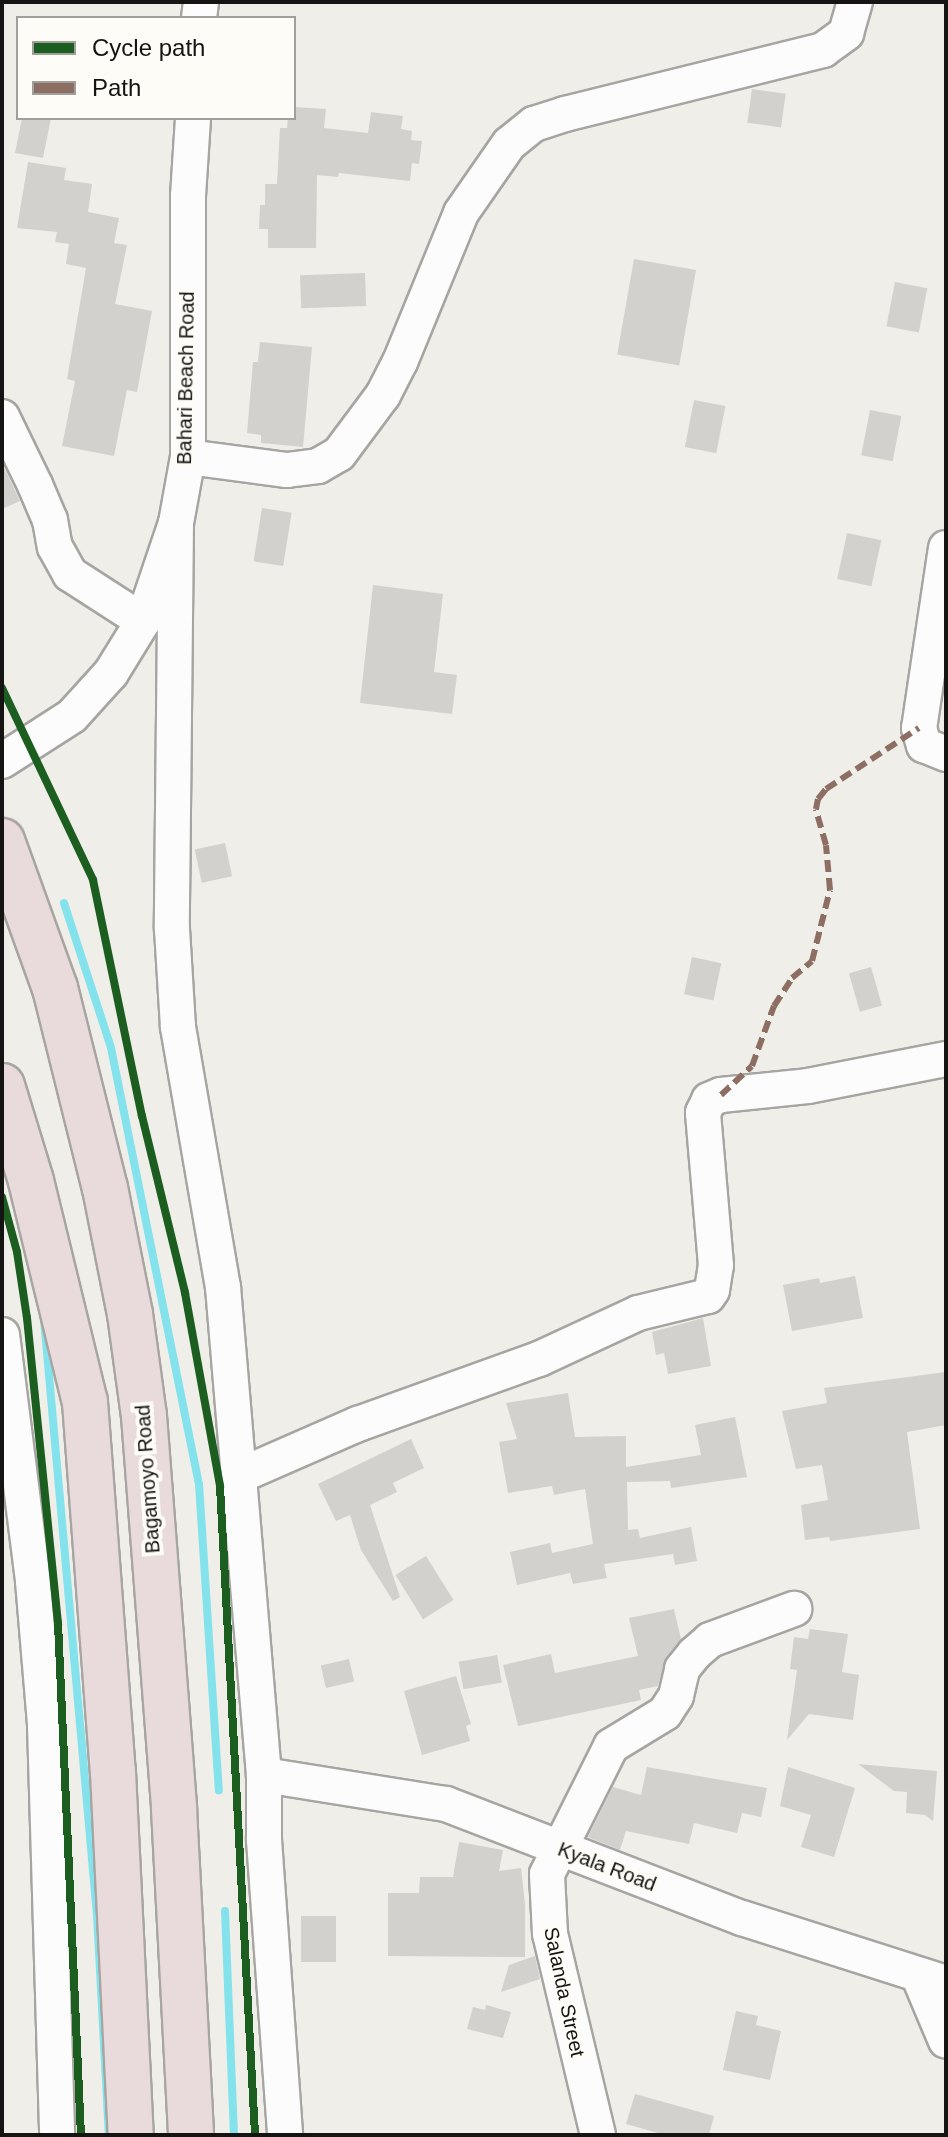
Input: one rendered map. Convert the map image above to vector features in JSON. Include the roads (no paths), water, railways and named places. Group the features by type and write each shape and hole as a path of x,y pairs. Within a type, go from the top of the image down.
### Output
{"highway":[{"name":"Bagamoyo Road","path":"2,841 55,988 105,1188 132,1328 144,1416 174,1809 191,2135"},
{"path":"2,1086 31,1181 85,1402 113,1772 131,2135"}],"street":[{"path":"188,457 287,470 318,466 339,454 383,395 400,362 461,213 509,144 534,124 565,114 823,50 846,33 855,2"},
{"name":"Bahari Beach Road","path":"2,761 72,716 111,673 143,621 176,523 188,457 188,196 193,120"},
{"path":"2,417 35,485 50,520 55,547 70,574 143,621"},
{"path":"176,523 172,929 178,1027 223,1287 264,1775 264,1840 285,2135"},
{"path":"946,548 919,728 924,745 946,754"},
{"path":"241,1475 358,1424 539,1359 638,1313 708,1296 716,1265 703,1113 709,1100 721,1095 808,1086 946,1059"},
{"path":"2,1335 33,1581 45,1725 57,2135"},
{"name":"Salanda Street","path":"598,2135 550,1934 547,1874 611,1746 665,1713 676,1696 682,1669 694,1654 710,1640 794,1609"},
{"name":"Kyala Road","path":"264,1775 446,1804 505,1823 559,1850 742,1918 933,1980"},
{"path":"933,1980 946,2041"}],"waterway":[{"path":"64,903 111,1048 199,1484 219,1790"},
{"path":"44,1319 97,1915 109,2135"},
{"path":"225,1911 234,2135"}]}
